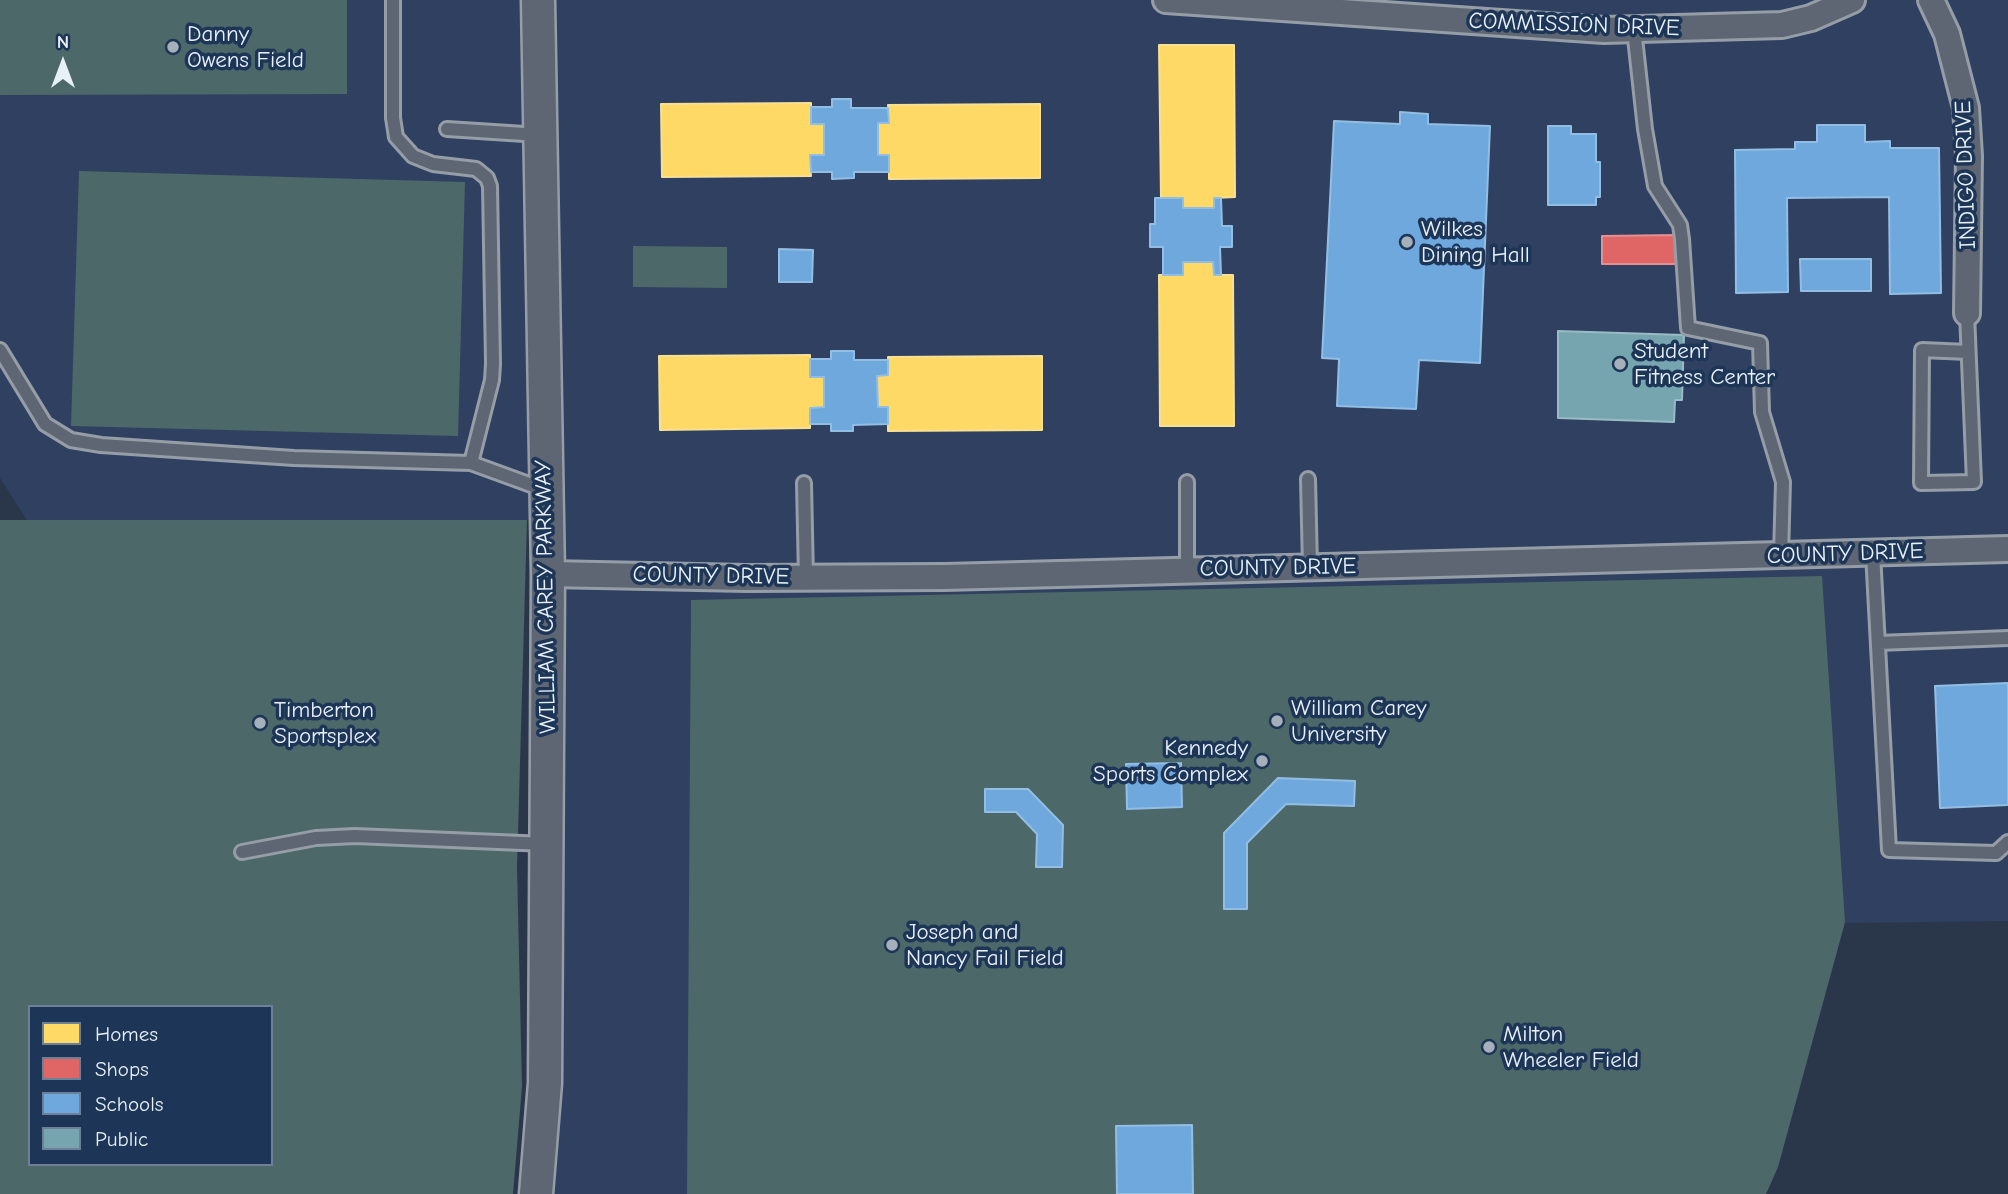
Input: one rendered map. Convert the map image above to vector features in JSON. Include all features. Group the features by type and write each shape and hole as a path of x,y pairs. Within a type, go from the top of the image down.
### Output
{"street":[{"name":"WILLIAM CAREY PARKWAY","path":"536,1194 545,1083 548,574 538,0"},
{"name":"COMMISSION DRIVE","path":"1166,0 1604,30 1782,25 1811,18 1852,0"},
{"name":"INDIGO DRIVE","path":"1931,0 1947,34 1966,108 1969,156 1968,313"},
{"name":"COUNTY DRIVE","path":"548,574 806,578 2008,549"}],"lane":[{"path":"393,0 393,118 396,137 412,156 433,164 476,169 487,178 490,186 493,372 471,463"},
{"path":"1634,29 1645,129 1656,186 1680,225 1688,328 1760,343 1762,412 1783,481 1781,555"},
{"path":"447,129 540,135"},
{"path":"1968,313 1974,482 1921,483 1922,350 1968,352"},
{"path":"0,350 45,424 71,440 101,445 294,458 471,463 545,490"},
{"path":"1308,479 1310,567"},
{"path":"1187,481 1187,570"},
{"path":"804,483 806,578"},
{"path":"1873,553 1889,850 1996,853 2008,842"},
{"path":"1878,643 2008,638"},
{"path":"242,852 316,838 355,836 547,845"}],"shaded area":[{"name":"William Carey University","path":"0,0 2008,0 2008,921 1845,923 1778,1167 1766,1194 536,1194 546,520 27,520 0,478"}],"green space":[{"name":"Danny Owens Field","path":"0,0 347,0 347,94 0,95"},
{"path":"79,171 465,182 458,436 71,426"},
{"path":"633,246 727,247 727,288 633,287"},
{"name":"Timberton Sportsplex","path":"0,520 527,520 517,867 522,1086 513,1194 0,1194"},
{"name":"Kennedy Sports Complex","path":"1822,576 1845,922 1778,1167 1766,1194 687,1194 691,600"}],"building: Homes":[{"path":"1159,45 1234,45 1235,197 1214,198 1214,208 1183,208 1183,198 1161,198"},
{"path":"811,103 811,124 824,124 824,155 810,155 811,176 662,177 661,104"},
{"path":"1040,104 1040,178 889,179 889,155 878,155 878,123 889,123 888,105"},
{"path":"1183,262 1213,262 1214,275 1233,275 1234,426 1160,426 1159,275 1183,275"},
{"path":"810,355 810,377 824,377 824,407 810,408 810,428 660,430 659,356"},
{"path":"1042,356 1042,430 888,431 888,407 878,407 877,376 888,375 888,357"}],"building: Shops":[{"path":"1677,235 1677,264 1602,264 1602,236"}],"building: Schools":[{"path":"832,99 851,99 851,108 888,108 889,123 878,123 878,155 889,155 889,172 854,172 854,178 832,179 832,172 811,172 810,155 824,155 824,124 811,124 811,107 832,107"},
{"name":"Wilkes Dining Hall","path":"1400,112 1428,114 1428,124 1490,126 1480,363 1419,360 1416,409 1337,406 1339,359 1322,358 1334,121 1400,124"},
{"path":"1817,125 1865,125 1865,142 1890,141 1890,148 1939,148 1941,293 1890,294 1889,197 1787,198 1788,292 1736,293 1735,150 1795,149 1795,142 1817,142"},
{"path":"1548,126 1571,126 1571,134 1596,134 1596,162 1600,162 1600,197 1596,197 1596,205 1548,205"},
{"path":"1155,198 1183,198 1183,208 1214,208 1214,198 1221,198 1222,226 1232,226 1232,247 1220,247 1221,275 1214,275 1213,262 1183,262 1183,275 1163,275 1163,247 1150,247 1150,224 1155,224"},
{"path":"779,249 813,250 812,282 779,282"},
{"path":"1800,259 1871,259 1871,291 1801,291"},
{"path":"831,351 854,351 854,360 888,360 888,375 877,376 878,407 888,407 888,424 853,425 853,431 831,431 831,424 810,424 810,408 824,407 824,377 810,377 810,359 831,359"},
{"path":"2008,683 2008,805 1940,808 1935,686"},
{"path":"1181,763 1182,807 1127,809 1126,764"},
{"path":"1278,778 1355,781 1354,806 1286,804 1247,843 1247,909 1224,909 1224,833"},
{"path":"985,789 1028,789 1063,825 1062,867 1036,867 1037,834 1016,812 985,812"},
{"path":"1192,1125 1193,1194 1117,1194 1116,1126"}],"building: Public":[{"name":"Student Fitness Center","path":"1558,331 1684,335 1682,400 1675,400 1674,422 1558,418"}],"place":[{"name":"Danny Owens Field","path":"173,47"},
{"name":"Wilkes Dining Hall","path":"1407,242"},
{"name":"Student Fitness Center","path":"1620,364"},
{"name":"William Carey University","path":"1277,721"},
{"name":"Timberton Sportsplex","path":"260,723"},
{"name":"Kennedy Sports Complex","path":"1262,761"},
{"name":"Joseph and Nancy Fail Field","path":"892,945"},
{"name":"Milton Wheeler Field","path":"1489,1047"}]}
